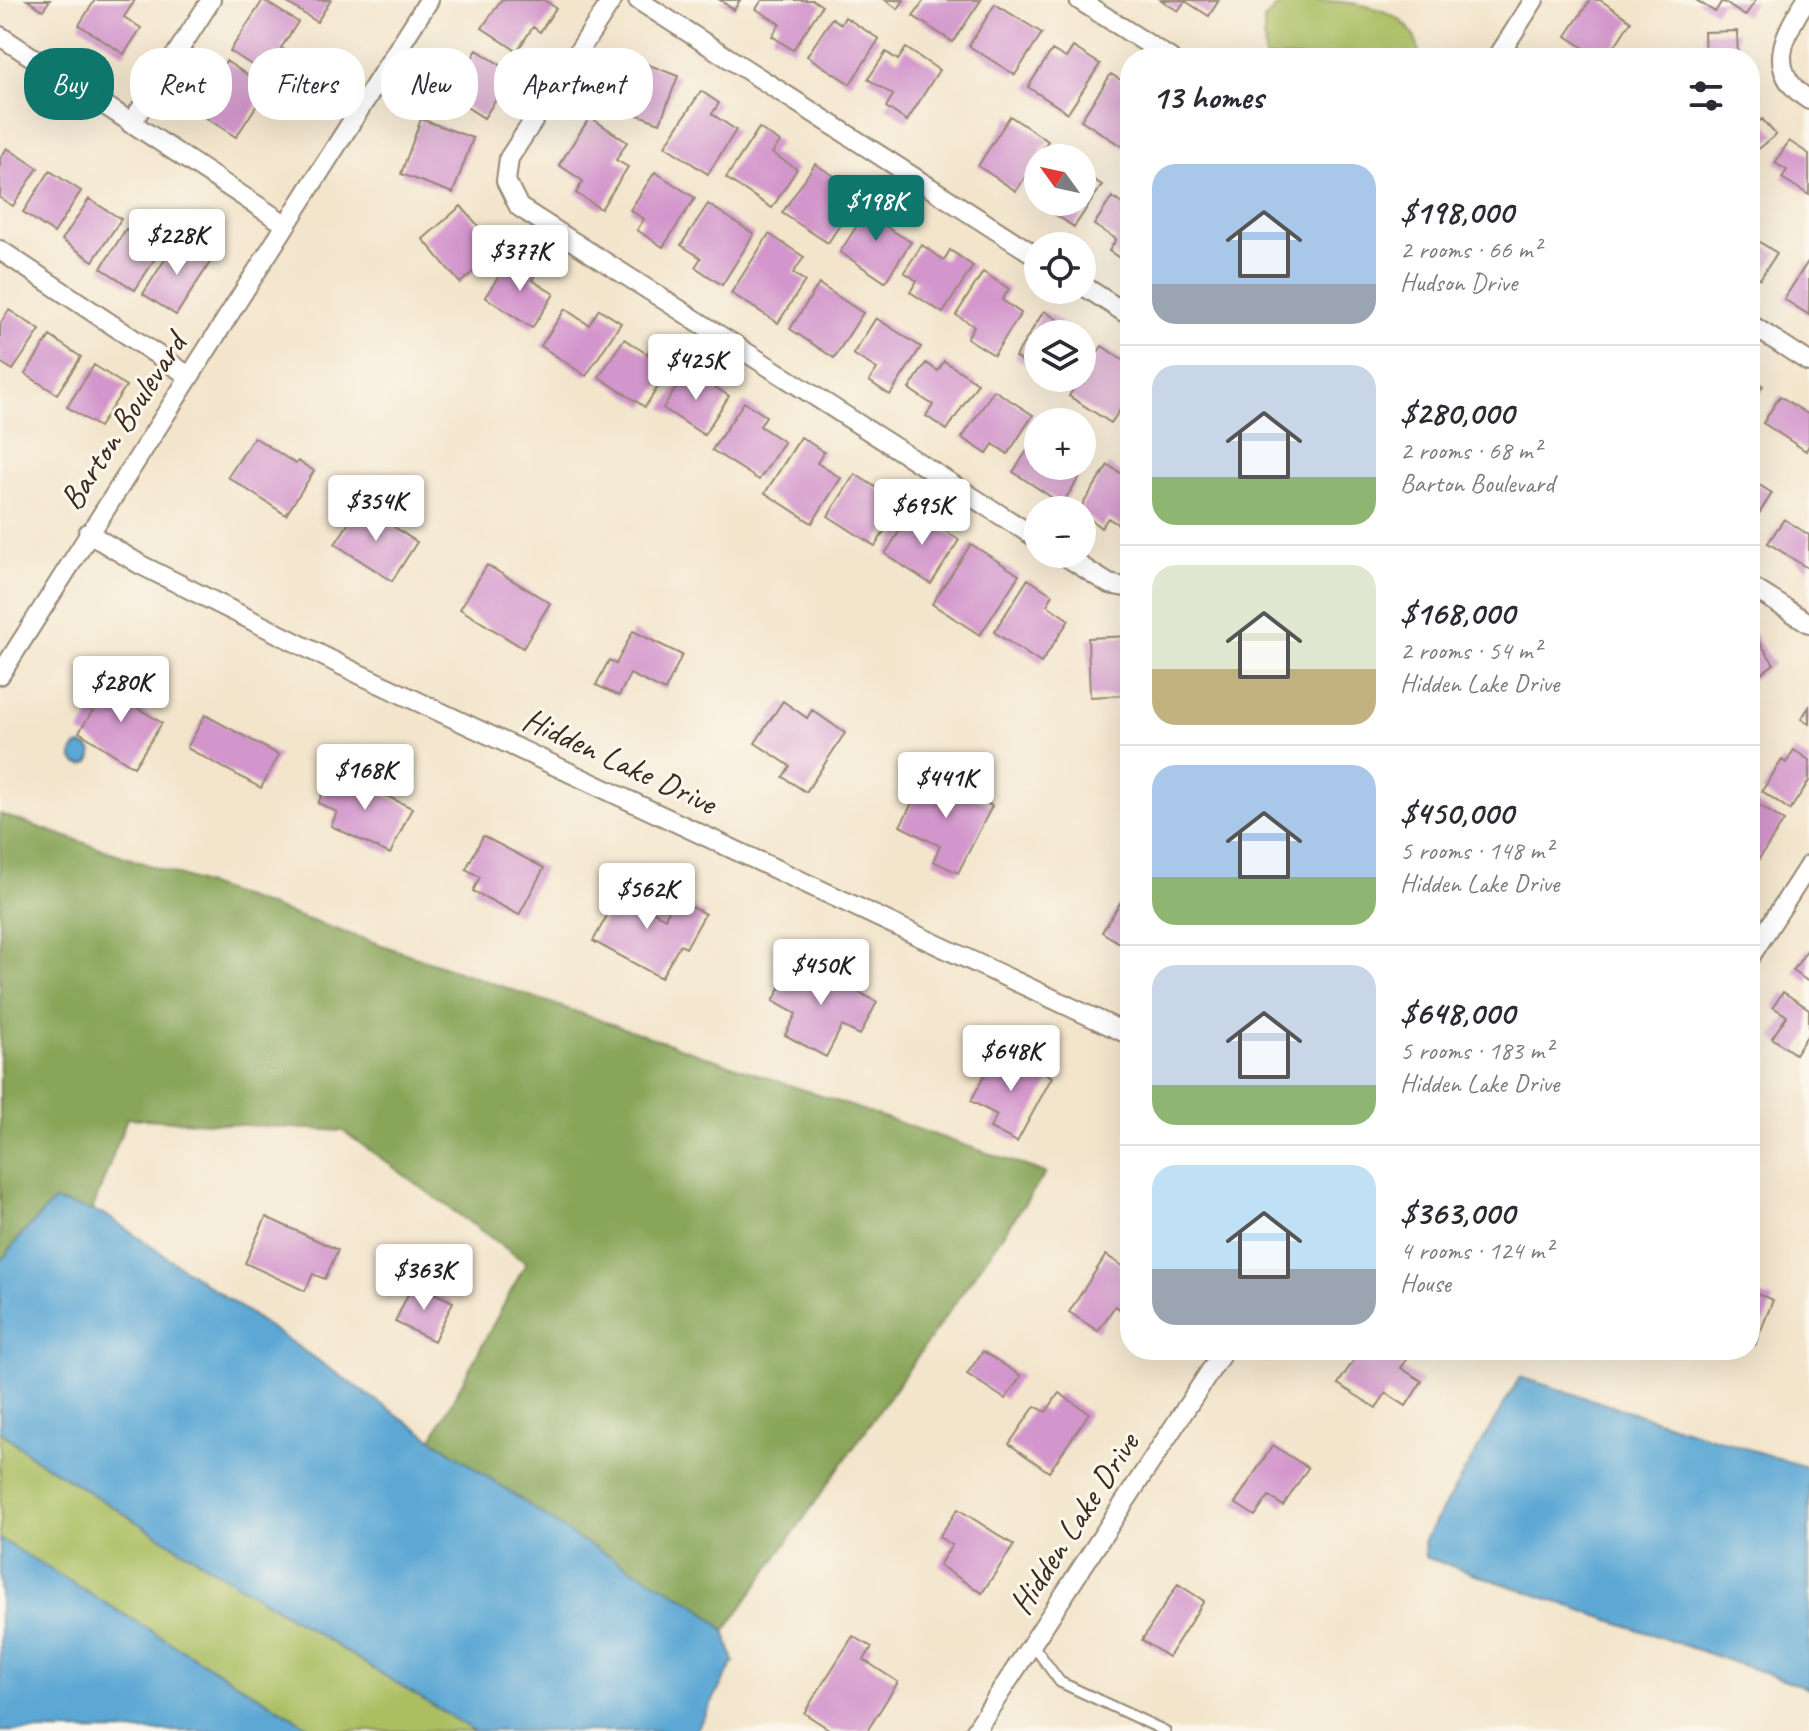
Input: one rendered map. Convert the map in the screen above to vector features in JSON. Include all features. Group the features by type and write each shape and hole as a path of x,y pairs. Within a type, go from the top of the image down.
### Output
{"street":[{"path":"131,124 211,0"},
{"name":"Barton Boulevard","path":"0,675 429,0"},
{"path":"612,0 509,158 506,181 519,207 1024,530"},
{"path":"638,0 1024,248"},
{"path":"1079,0 1154,48"},
{"path":"1503,48 1534,0"},
{"path":"1806,0 1784,34 1782,66 1801,95 1809,100"},
{"path":"0,36 285,224"},
{"path":"0,250 189,376"},
{"path":"1096,294 1120,310"},
{"path":"1760,330 1809,362"},
{"name":"Hidden Lake Drive","path":"88,533 141,565 359,674 1120,1030"},
{"path":"1084,568 1109,584 1120,586"},
{"path":"1760,592 1809,623"},
{"path":"1760,941 1809,865"},
{"name":"Hidden Lake Drive","path":"975,1731 1217,1360"}],"lane":[{"path":"1032,1644 1060,1682 1165,1731"}],"green space":[{"path":"1284,0 1350,3 1390,14 1405,24 1417,48 1265,48 1264,20"},
{"path":"0,814 1046,1173 725,1631 695,1604 577,1538 432,1439 526,1263 343,1131 127,1118 92,1211 54,1201 22,1234 0,1263"},
{"path":"0,1431 34,1458 474,1731 316,1731 0,1539"}],"water":[{"path":"78,745 86,745 92,755 86,765 78,765 72,759 72,751"},
{"path":"54,1201 104,1214 577,1538 695,1604 725,1631 734,1662 696,1731 474,1731 34,1458 0,1431 0,1263 22,1234"},
{"path":"1520,1377 1809,1468 1809,1688 1425,1557 1424,1541"},
{"path":"0,1539 316,1731 0,1731"}],"building":[{"path":"27,0 50,0 43,10"},
{"path":"95,0 135,0 124,17 141,28 124,54 79,25"},
{"path":"263,0 298,22 281,48 248,48 248,63 232,52"},
{"path":"283,0 331,0 317,22"},
{"path":"501,0 544,0 556,8 540,32 533,27 519,48 512,48 482,28"},
{"path":"720,0 740,0 734,10"},
{"path":"762,0 813,0 822,6 793,50 772,36 780,24 756,9"},
{"path":"885,0 904,0 898,9"},
{"path":"924,0 981,0 953,42 913,16"},
{"path":"1161,0 1219,0 1209,16 1185,1 1178,11"},
{"path":"1590,0 1600,0 1631,21 1613,48 1584,48 1566,36"},
{"path":"1696,0 1756,0 1745,16 1722,1 1715,12"},
{"path":"995,4 1042,33 1015,75 969,46"},
{"path":"845,17 879,39 850,84 807,56 832,18 841,24"},
{"path":"1737,31 1738,48 1705,48 1704,32"},
{"path":"1073,47 1100,64 1068,113 1028,87 1052,50 1066,58"},
{"path":"906,48 939,70 907,121 886,107 893,95 868,79 886,52 898,60"},
{"path":"478,51 494,61 494,102 484,118 478,114"},
{"path":"232,65 248,75 248,119 236,137 210,120 232,120"},
{"path":"653,66 678,76 660,123 652,120"},
{"path":"1111,74 1120,80 1120,145 1081,120"},
{"path":"701,91 719,103 712,114 736,130 708,174 665,146"},
{"path":"1010,116 1048,141 1046,144 1024,144 1024,178 1016,191 978,166"},
{"path":"1762,119 1776,135 1760,148"},
{"path":"421,120 473,138 453,193 401,174"},
{"path":"588,120 594,120 627,142 616,160 628,167 601,209 576,193 583,181 559,165"},
{"path":"759,128 780,142 772,153 797,169 772,208 726,178"},
{"path":"1789,141 1809,154 1809,195 1782,178 1787,170 1775,163"},
{"path":"7,148 38,168 13,206 0,198 0,159"},
{"path":"815,164 837,178 829,190 852,206 828,243 782,213"},
{"path":"50,171 81,191 54,233 23,212"},
{"path":"655,172 695,198 663,247 637,230 644,219 630,210"},
{"path":"1112,197 1120,202 1120,258 1109,251 1116,239 1094,225"},
{"path":"89,199 121,219 93,261 62,240"},
{"path":"873,201 893,214 885,226 911,242 885,282 840,252"},
{"path":"708,204 754,234 722,285 695,267 701,258 681,245"},
{"path":"461,206 499,250 460,283 423,239"},
{"path":"1058,216 1081,216 1074,227"},
{"path":"126,229 160,251 135,290 101,268"},
{"path":"769,234 804,257 793,273 805,281 778,323 731,293"},
{"path":"178,239 211,261 176,315 143,294"},
{"path":"1760,242 1777,253 1760,279"},
{"path":"922,245 944,260 950,250 973,266 943,313 910,292 917,281 904,272"},
{"path":"512,257 536,273 532,280 554,294 532,328 485,297"},
{"path":"1809,260 1809,315 1784,299"},
{"path":"983,272 1009,289 1002,300 1021,313 994,355 967,338 974,326 956,315"},
{"path":"819,284 863,313 834,358 790,329"},
{"path":"565,309 589,325 599,309 621,323 586,376 541,346"},
{"path":"9,310 40,330 13,370 0,362 0,324"},
{"path":"1044,311 1058,320 1038,320"},
{"path":"876,318 921,347 890,395 869,381 877,369 853,354"},
{"path":"50,336 81,357 57,394 25,374"},
{"path":"624,339 647,354 654,344 676,359 645,407 599,377"},
{"path":"1024,343 1024,363 1015,357"},
{"path":"1102,346 1120,358 1120,410 1111,423 1096,413 1096,408 1088,408 1069,396 1072,392 1096,392 1096,355"},
{"path":"944,361 978,383 947,430 926,416 933,405 909,389 926,363 938,371"},
{"path":"94,365 126,386 99,427 67,407"},
{"path":"688,370 729,396 704,435 663,408"},
{"path":"994,390 1024,409 1024,429 1008,454 993,444 987,454 962,438"},
{"path":"1780,396 1809,415 1809,445 1806,451 1763,423"},
{"path":"744,402 766,416 760,426 784,442 759,480 712,450"},
{"path":"254,437 296,464 298,461 314,471 286,515 228,477"},
{"path":"801,437 824,452 817,463 841,478 812,523 765,493"},
{"path":"1024,455 1024,479 1013,472"},
{"path":"1108,465 1120,473 1120,526 1108,518 1101,528 1096,524 1096,496 1088,496"},
{"path":"855,474 902,504 875,546 828,516"},
{"path":"1025,480 1078,480 1067,496 1050,496"},
{"path":"1760,485 1772,493 1760,512"},
{"path":"361,505 417,542 392,581 335,544"},
{"path":"913,510 959,540 931,584 885,554"},
{"path":"1784,519 1809,535 1809,569 1768,543"},
{"path":"971,544 1019,575 980,635 932,604"},
{"path":"487,565 550,603 523,648 460,609"},
{"path":"1028,579 1053,595 1047,605 1069,620 1041,663 994,632"},
{"path":"633,631 682,655 665,691 630,674 619,696 596,685 609,660 616,664"},
{"path":"1120,636 1120,696 1090,697 1088,638"},
{"path":"1760,643 1774,664 1760,674"},
{"path":"114,678 138,693 131,704 162,723 134,767 79,732"},
{"path":"783,701 807,718 812,710 845,733 806,792 783,777 790,766 755,743"},
{"path":"1809,707 1809,724 1801,719"},
{"path":"205,715 279,755 261,788 187,748"},
{"path":"1794,750 1809,760 1809,781 1790,810 1762,791 1782,760 1786,763"},
{"path":"334,771 412,808 390,854 331,826 337,812 318,803"},
{"path":"928,773 992,806 958,873 933,861 940,846 900,826"},
{"path":"1760,806 1784,821 1760,857"},
{"path":"483,836 544,868 519,915 473,891 480,877 466,869"},
{"path":"625,883 641,892 635,902 665,918 675,898 705,914 686,948 680,945 661,978 593,941"},
{"path":"1120,903 1120,944 1102,932"},
{"path":"1809,947 1809,982 1793,971"},
{"path":"796,958 877,1002 860,1035 842,1026 826,1057 785,1035 796,1014 773,1001"},
{"path":"1783,992 1809,1009 1809,1033 1795,1054 1772,1038 1787,1016 1773,1007"},
{"path":"999,1048 1052,1077 1017,1142 990,1128 997,1115 971,1101"},
{"path":"266,1217 338,1250 325,1279 313,1274 305,1291 245,1263"},
{"path":"1106,1255 1120,1264 1120,1309 1115,1306 1098,1331 1069,1312"},
{"path":"413,1283 453,1302 434,1341 395,1322"},
{"path":"1760,1295 1773,1300 1760,1332"},
{"path":"983,1351 1021,1376 1005,1399 967,1374"},
{"path":"1354,1360 1407,1360 1401,1368 1422,1381 1406,1406 1386,1393 1376,1408 1338,1384"},
{"path":"1059,1393 1089,1413 1049,1472 1009,1444 1035,1406 1046,1412"},
{"path":"1273,1445 1308,1468 1283,1506 1269,1496 1255,1516 1235,1503"},
{"path":"958,1509 1014,1545 982,1593 939,1565 952,1545 939,1537"},
{"path":"1178,1584 1204,1601 1168,1657 1142,1640"},
{"path":"853,1636 872,1647 864,1660 898,1682 867,1731 832,1731 804,1713"}]}
